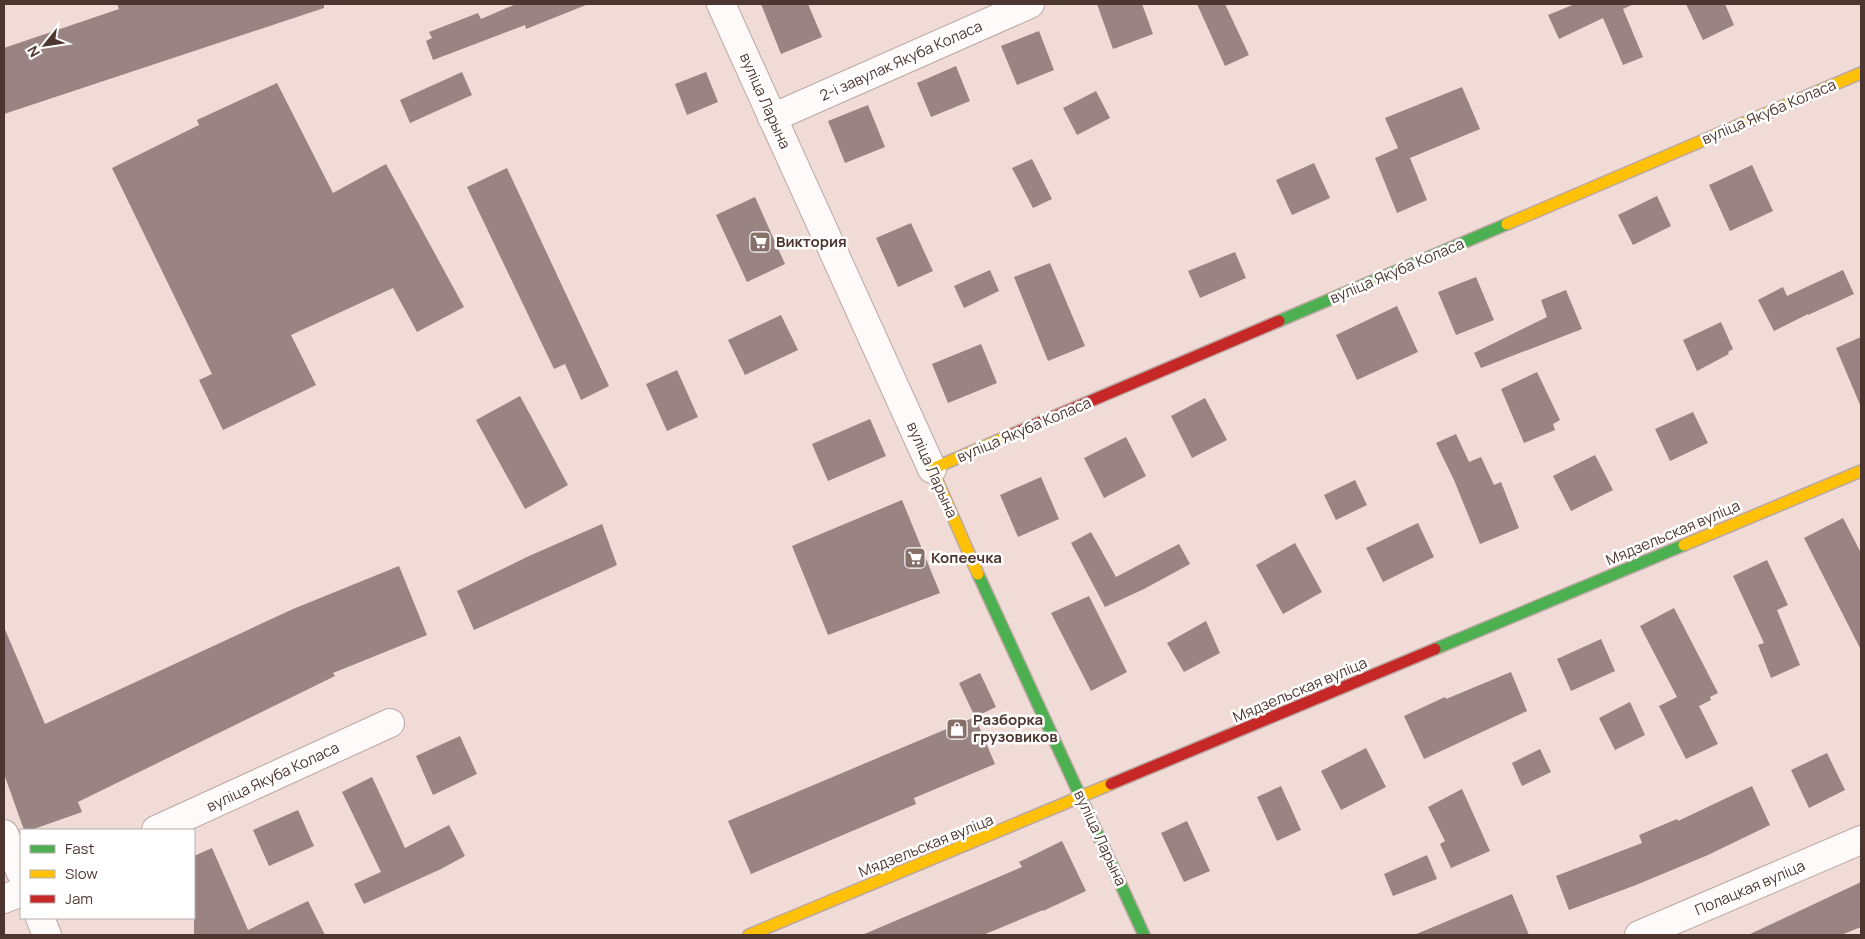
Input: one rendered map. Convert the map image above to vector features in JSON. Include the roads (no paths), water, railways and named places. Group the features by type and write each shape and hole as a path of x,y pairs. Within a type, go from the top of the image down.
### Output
{"street":[{"name":"вуліца Ларына","path":"721,4 932,469 1010,646 1144,935"},
{"name":"2-і завулак Якуба Коласа","path":"772,118 1030,4"},
{"name":"вуліца Якуба Коласа","path":"932,469 1861,73"},
{"name":"Мядзельская вуліца","path":"749,935 1861,471"},
{"name":"вуліца Якуба Коласа","path":"158,829 390,723"},
{"path":"4,834 20,871"},
{"name":"Полацкая вуліца","path":"1639,935 1861,840"},
{"path":"4,899 20,892"},
{"path":"40,919 47,935"}],"place":[{"name":"Виктория","path":"760,242"},
{"name":"Копеечка","path":"915,558"},
{"name":"Разборка грузовиков","path":"957,729"}]}
